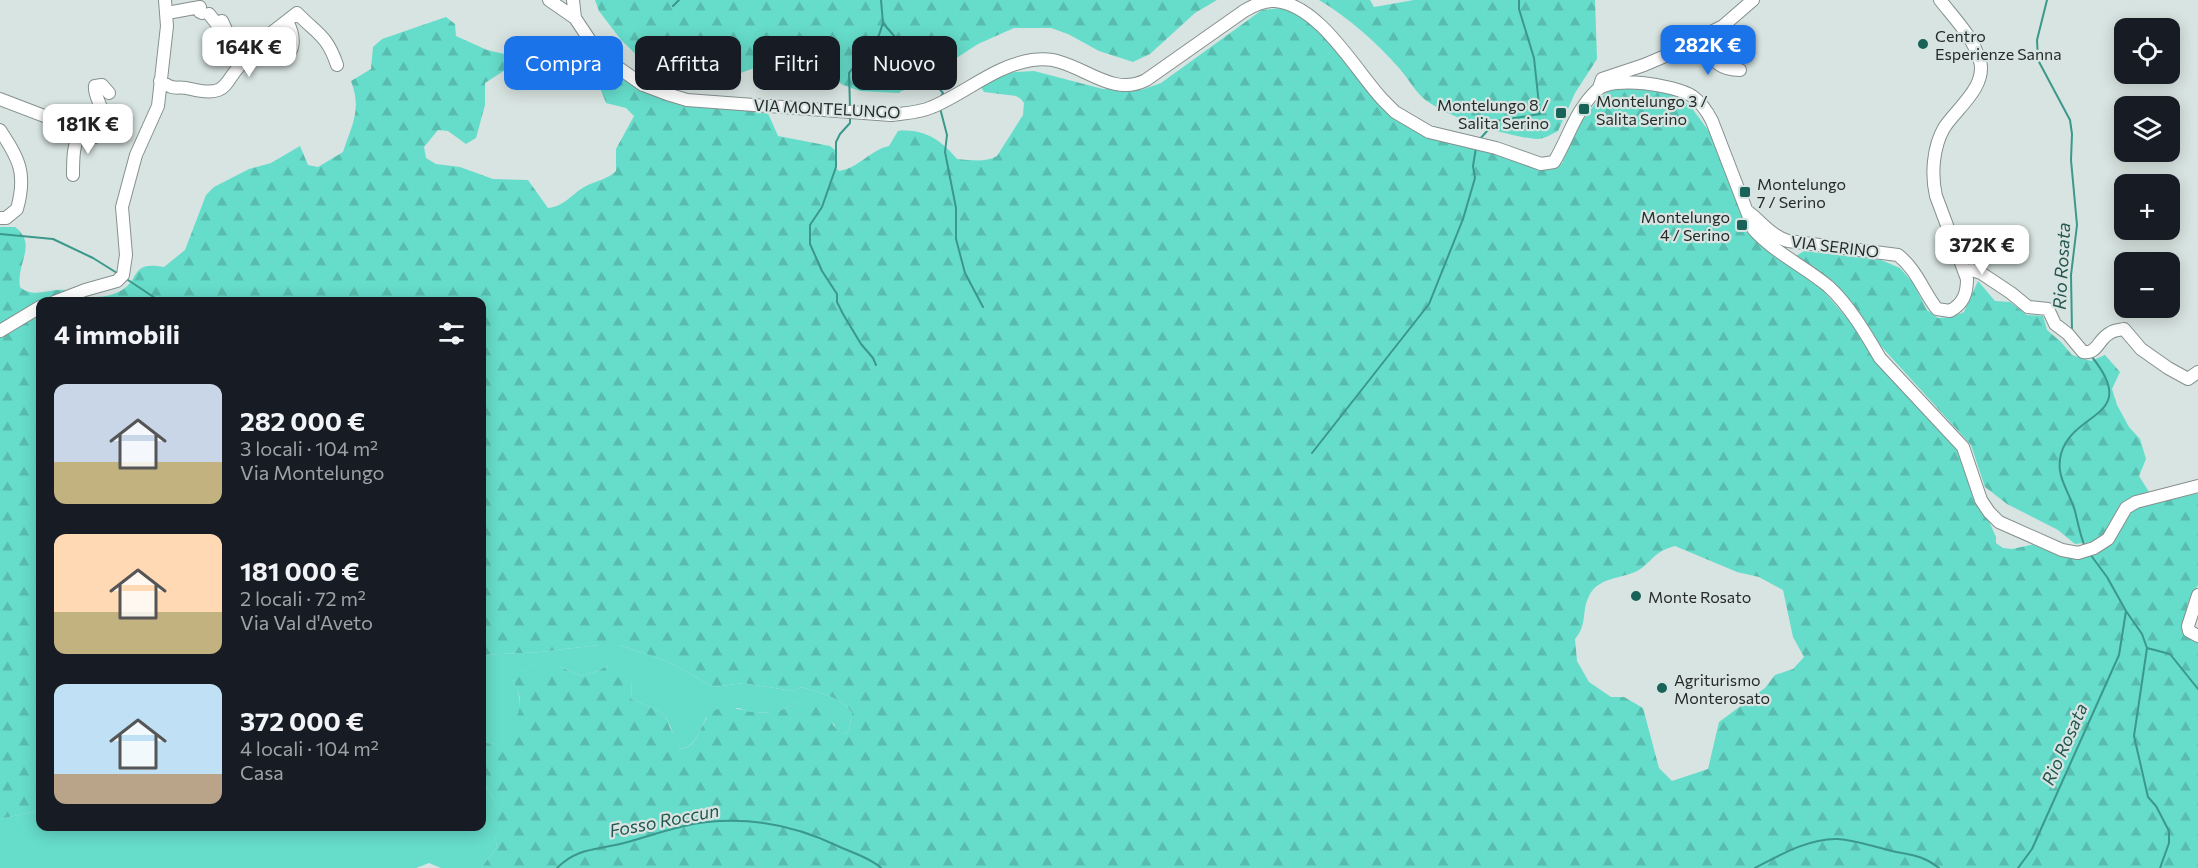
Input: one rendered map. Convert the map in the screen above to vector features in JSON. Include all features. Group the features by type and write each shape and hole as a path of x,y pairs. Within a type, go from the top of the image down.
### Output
{"street":[{"path":"549,0 575,18"},
{"name":"VIA MONTELUNGO","path":"573,0 575,18 599,54 643,85 687,100 891,115 933,107 996,71 1033,60 1059,61 1086,74 1120,85 1138,84 1245,11 1261,3 1277,1 1316,20 1383,100 1414,125 1429,132 1504,150 1542,164 1554,162 1579,111 1599,88"},
{"path":"1599,88 1602,79 1608,76 1676,53 1700,40 1723,26 1753,0"},
{"name":"VIA SERINO","path":"1747,211 1776,237 1803,244 1899,255 1919,278 1937,309 1944,311 1957,307 1964,298 1967,286 1965,271 1935,196 1933,182 1935,156 1942,130 1963,106 1976,85 1980,63 1959,21 1940,0"},
{"path":"67,297 117,281 123,275 126,255 122,207 136,155 158,106 166,6 200,7 200,12 206,13 216,22 222,21 239,58 297,13 321,34 332,49 337,65"},
{"path":"160,81 171,88 209,92 219,90 227,83 240,64 257,52 264,51 282,58 289,54 293,40 287,21"},
{"path":"1700,40 1714,62 1727,69 1740,70"},
{"path":"1599,88 1619,83 1654,85 1681,90 1704,106 1712,121 1754,230 1765,243 1830,288 1880,358 1956,438 1968,460 1981,500 1999,522 2062,550 2078,553 2094,548 2108,539 2126,508 2136,502 2198,486"},
{"path":"73,175 73,151 77,136 82,128 95,126 102,117 103,110 94,93 95,86 102,85 109,93"},
{"path":"0,99 82,128 92,132 95,137"},
{"path":"0,130 18,158 21,187 17,209 6,218 0,218"},
{"path":"1965,271 1972,270 1981,273 2028,307 2048,309 2055,324 2068,334 2083,352 2090,353 2111,332 2124,329 2141,349 2168,369 2193,376"},
{"path":"0,331 36,309"},
{"path":"2198,596 2188,626 2189,631 2198,636"}],"green space":[{"path":"595,0 1217,0 1195,13 1150,54 1133,62 1099,51 1068,34 1051,28 1014,28 978,44 957,58 957,36 852,36 852,88 840,83 840,36 753,36 753,68 741,73 741,36 635,36 635,53 623,42 623,36 618,36 599,11"},
{"path":"1319,0 1370,0 1374,7 1414,0 1595,0 1597,59 1575,93 1558,131 1537,139 1510,134 1460,118 1431,104 1419,94 1399,68 1371,40 1351,22"},
{"path":"1281,8 1306,18 1418,131 1547,170 1562,163 1579,125 1607,92 1618,88 1678,95 1691,107 1711,134 1755,236 1772,255 1814,280 1954,442 1996,537 1996,543 2003,548 2012,549 2035,544 2105,548 2115,539 2133,509 2198,493 2198,585 2189,600 2183,621 2184,628 2198,638 2198,868 481,868 497,847 495,802 486,786 486,743 500,742 516,718 520,697 512,674 516,670 539,671 549,666 560,667 582,676 608,665 619,667 632,682 631,699 657,710 666,717 680,749 686,748 695,740 711,713 729,705 733,709 750,712 776,712 796,703 808,702 825,712 837,730 845,734 849,730 852,713 843,703 802,687 792,691 743,683 714,687 667,661 619,645 486,655 486,297 93,297 116,293 130,283 140,269 152,266 164,267 185,250 206,195 214,187 249,169 271,163 300,146 308,165 318,167 343,152 356,109 351,81 371,69 373,47 382,39 446,17 455,24 456,36 487,50 504,54 504,71 485,83 485,105 476,138 466,144 448,131 438,130 424,147 426,158 436,164 460,167 493,179 528,180 548,208 559,205 586,186 616,171 616,149 634,116 626,108 606,103 601,90 623,90 623,78 635,86 635,90 652,90 767,111 778,136 830,146 835,150 835,167 839,171 889,146 898,131 916,132 932,137 957,159 988,160 997,156 1023,115 1024,103 1016,96 984,92 981,87 984,83 1014,72 1034,71 1103,89 1141,90 1161,83 1262,10","holes":["1675,546 1737,572 1759,577 1783,590 1793,637 1804,657 1793,669 1775,675 1765,688 1719,722 1708,769 1672,781 1659,768 1643,708 1624,697 1611,697 1589,682 1577,661 1575,639 1582,628 1589,596 1598,585 1637,571 1657,554"]},
{"path":"857,90 904,90 898,93"},
{"path":"0,227 15,227 22,233 25,240 20,287 36,293 65,290 93,297 36,297 36,811 0,819"},
{"path":"1804,251 1881,260 1900,268 1913,283 1927,310 1938,318 1952,317 1964,312 1978,281 1995,301 2010,302 2027,315 2043,316 2047,330 2072,355 2091,361 2105,355 2120,372 2112,389 2117,405 2129,427 2140,439 2146,459 2139,476 2149,492 2131,498 2119,506 2105,533 2092,542 2075,544 2058,530 2007,504 1985,487 1971,445 1879,344 1833,281 1796,256"},
{"path":"619,645 667,661 714,687 743,683 792,691 802,687 843,703 852,713 849,730 845,734 839,732 834,724 798,702 777,712 749,712 738,708 706,718 693,742 680,749 666,717 657,710 631,699 632,682 608,665 582,676 560,667 539,672 516,670 513,680 520,706 517,718 500,742 497,744 486,743 486,655"},
{"path":"486,786 495,802 497,847 481,868 441,868 429,863 416,868 0,868 0,819 36,811 36,831 486,831"}],"waterway":[{"path":"673,6 679,0"},
{"path":"850,107 849,73 879,35 883,23 881,0"},
{"path":"1479,140 1496,121 1540,114 1534,58 1519,9 1519,0"},
{"name":"Rio Rosata","path":"2047,0 2037,40 2038,60 2070,120 2072,134 2071,160 2077,225 2071,275 2072,331"},
{"path":"883,23 943,93 939,99"},
{"path":"940,108 947,135 945,152 956,208 956,239 965,273 983,307"},
{"path":"850,115 850,123 836,142 836,167 822,207 810,225 810,244 822,271 837,294 837,302 843,314 876,365"},
{"path":"1312,453 1429,304 1463,219 1475,178 1473,166 1476,148"},
{"path":"0,234 53,239 93,258 117,273"},
{"path":"128,280 154,297"},
{"name":"Rio Rosata","path":"2085,547 2075,511 2061,476 2060,462 2068,440 2107,403 2109,392 2105,377 2092,357"},
{"name":"Rio Rosata","path":"2018,868 2032,849 2119,655 2126,611 2107,577 2090,554"},
{"path":"2126,611 2142,634 2147,648 2134,736 2148,797 2156,806 2169,831 2169,843 2160,868"},
{"path":"2147,648 2170,654 2198,689"},
{"name":"Fosso Roccun","path":"557,868 573,856 589,850 686,826 724,821 758,822 792,829 862,856 881,868"},
{"path":"1755,868 1806,844 1827,839 1858,842 1916,856 1939,868"}],"place":[{"name":"Centro Esperienze Sanna","path":"1923,44"},
{"name":"Montelungo 3 / Salita Serino","path":"1584,109"},
{"name":"Montelungo 8 / Salita Serino","path":"1561,113"},
{"name":"Montelungo 7 / Serino","path":"1745,192"},
{"name":"Montelungo 4 / Serino","path":"1742,225"},
{"name":"Monte Rosato","path":"1636,596"},
{"name":"Agriturismo Monterosato","path":"1662,688"}]}
